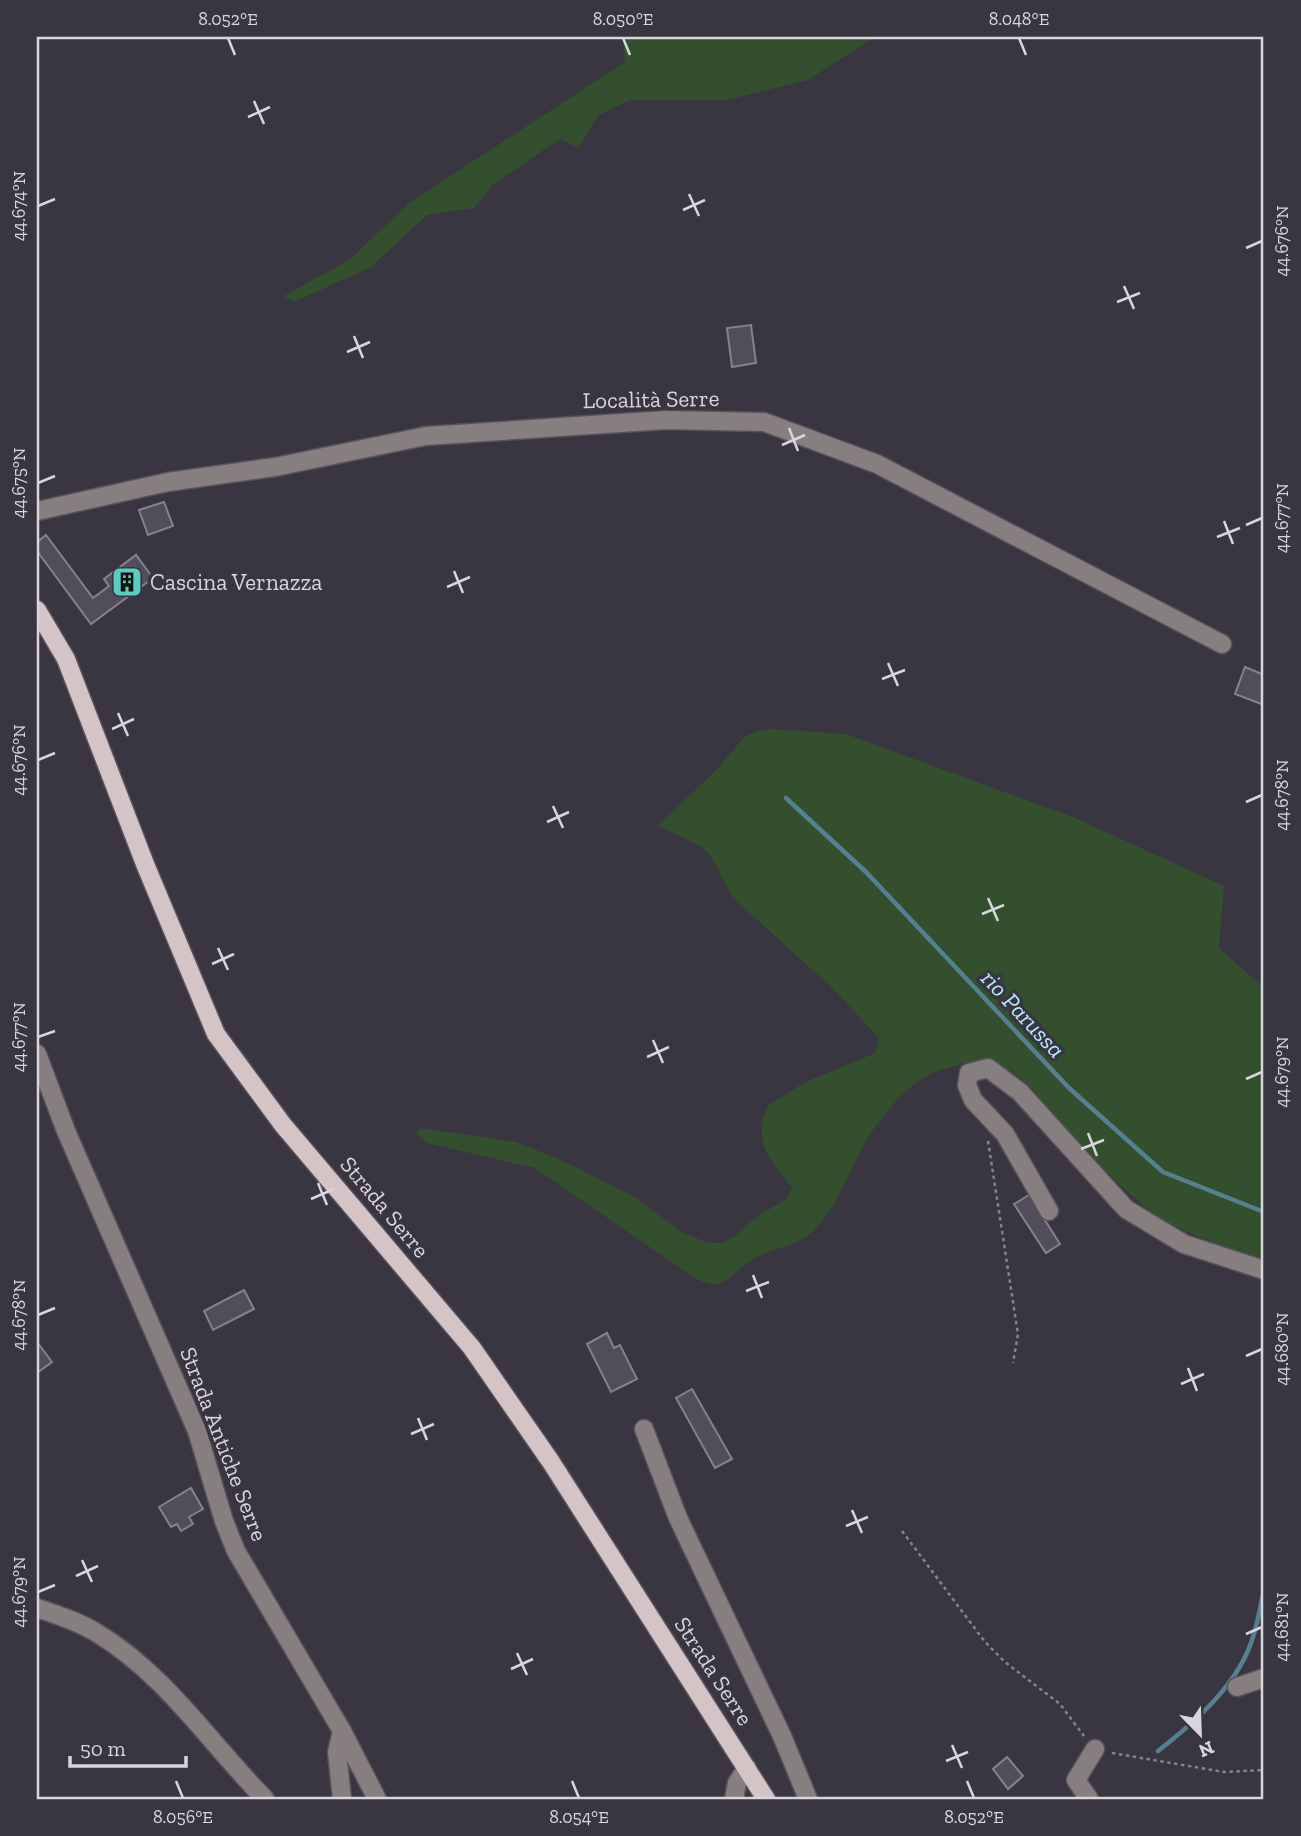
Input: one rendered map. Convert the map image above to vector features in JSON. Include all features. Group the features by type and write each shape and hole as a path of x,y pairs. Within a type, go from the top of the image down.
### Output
{"main road":[{"name":"Strada Serre","path":"37,610 66,659 145,864 216,1034 283,1125 472,1348 551,1462 766,1799"}],"street":[{"name":"Località Serre","path":"37,510 168,482 275,467 426,436 666,420 764,422 877,464 1222,644"},
{"name":"Strada Antiche Serre","path":"37,1054 66,1130 197,1431 224,1521 236,1551 342,1731 377,1799"},
{"path":"1049,1211 999,1128 973,1100 967,1085 969,1073 988,1068 1020,1092 1126,1209 1184,1244 1264,1270"},
{"path":"644,1429 678,1518 782,1736 808,1799"},
{"path":"37,1608 95,1632 128,1654 173,1697 265,1799"},
{"path":"1237,1687 1264,1678"},
{"path":"342,1731 337,1752 342,1799"},
{"path":"1088,1799 1076,1780 1095,1749"},
{"path":"734,1799 737,1783 747,1768"}],"path":[{"path":"999,1128 987,1143 1013,1286 1018,1334 1013,1363"},
{"path":"902,1531 985,1642 1005,1662 1059,1704 1095,1749 1224,1772 1264,1770"}],"green space":[{"path":"623,37 875,37 808,80 727,100 630,100 599,115 578,148 560,139 492,185 474,208 427,215 371,267 294,302 284,296 349,260 409,203 625,62"},
{"path":"771,729 846,734 1073,817 1224,886 1219,948 1264,988 1264,1260 1202,1238 1157,1216 1110,1175 1027,1084 1004,1067 984,1061 971,1061 934,1072 906,1091 872,1132 833,1205 811,1233 805,1238 753,1259 718,1284 701,1281 690,1275 535,1168 427,1143 416,1134 421,1128 516,1142 570,1164 635,1197 681,1232 708,1243 723,1243 759,1215 785,1200 792,1188 771,1159 763,1141 763,1119 768,1105 806,1082 875,1053 879,1038 830,986 732,897 711,856 701,846 658,826 719,767 743,738 756,731"}],"building":[{"path":"751,325 756,363 732,367 727,328"},
{"path":"164,502 173,526 148,535 139,510"},
{"name":"Cascina Vernazza","path":"46,535 93,598 109,586 104,579 136,555 153,578 91,624 37,551 37,542"},
{"path":"1245,667 1264,675 1264,705 1235,694"},
{"path":"1029,1195 1060,1244 1046,1253 1014,1204"},
{"path":"244,1290 254,1309 213,1330 204,1311"},
{"path":"607,1333 614,1348 620,1345 637,1379 611,1392 587,1344"},
{"path":"37,1342 52,1362 37,1373"},
{"path":"692,1389 732,1459 715,1468 676,1398"},
{"path":"191,1488 203,1509 189,1517 193,1524 181,1531 177,1524 171,1527 159,1507"},
{"path":"1007,1757 1023,1776 1008,1789 993,1769"}],"waterway":[{"name":"rio Parussa","path":"786,798 866,872 1069,1088 1163,1172 1264,1212"},
{"path":"1158,1751 1201,1715 1237,1671 1253,1637 1264,1589"}],"place":[{"name":"Cascina Vernazza","path":"127,582"}]}
